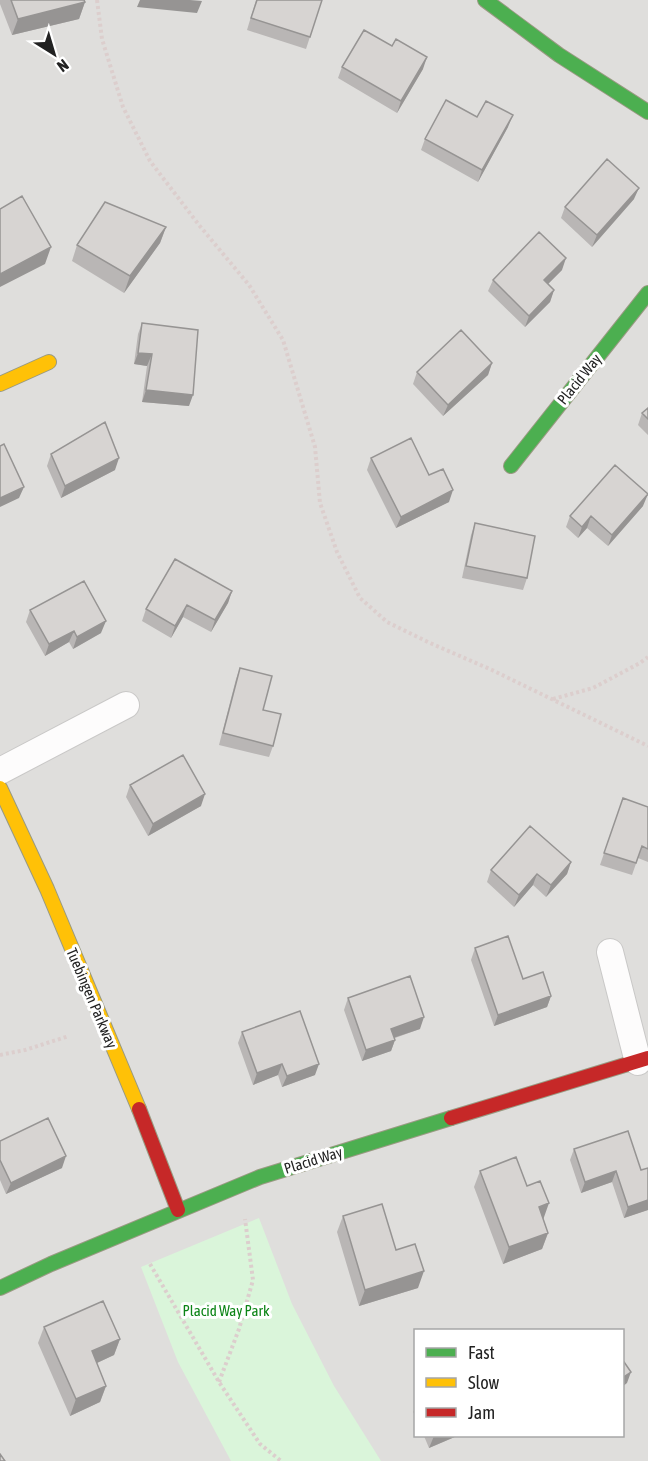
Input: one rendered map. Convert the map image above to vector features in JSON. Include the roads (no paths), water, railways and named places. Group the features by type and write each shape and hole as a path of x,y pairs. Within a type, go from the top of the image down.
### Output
{"street":[{"path":"485,0 559,55 648,112"},
{"name":"Placid Way","path":"511,466 648,293"},
{"path":"0,384 49,362"},
{"path":"0,771 126,705"},
{"name":"Tuebingen Parkway","path":"0,788 51,900 127,1079 178,1210"},
{"name":"Placid Way","path":"0,1288 51,1264 260,1177 643,1060 610,952"}],"park label":[{"name":"Placid Way Park","path":"226,1310"}]}
